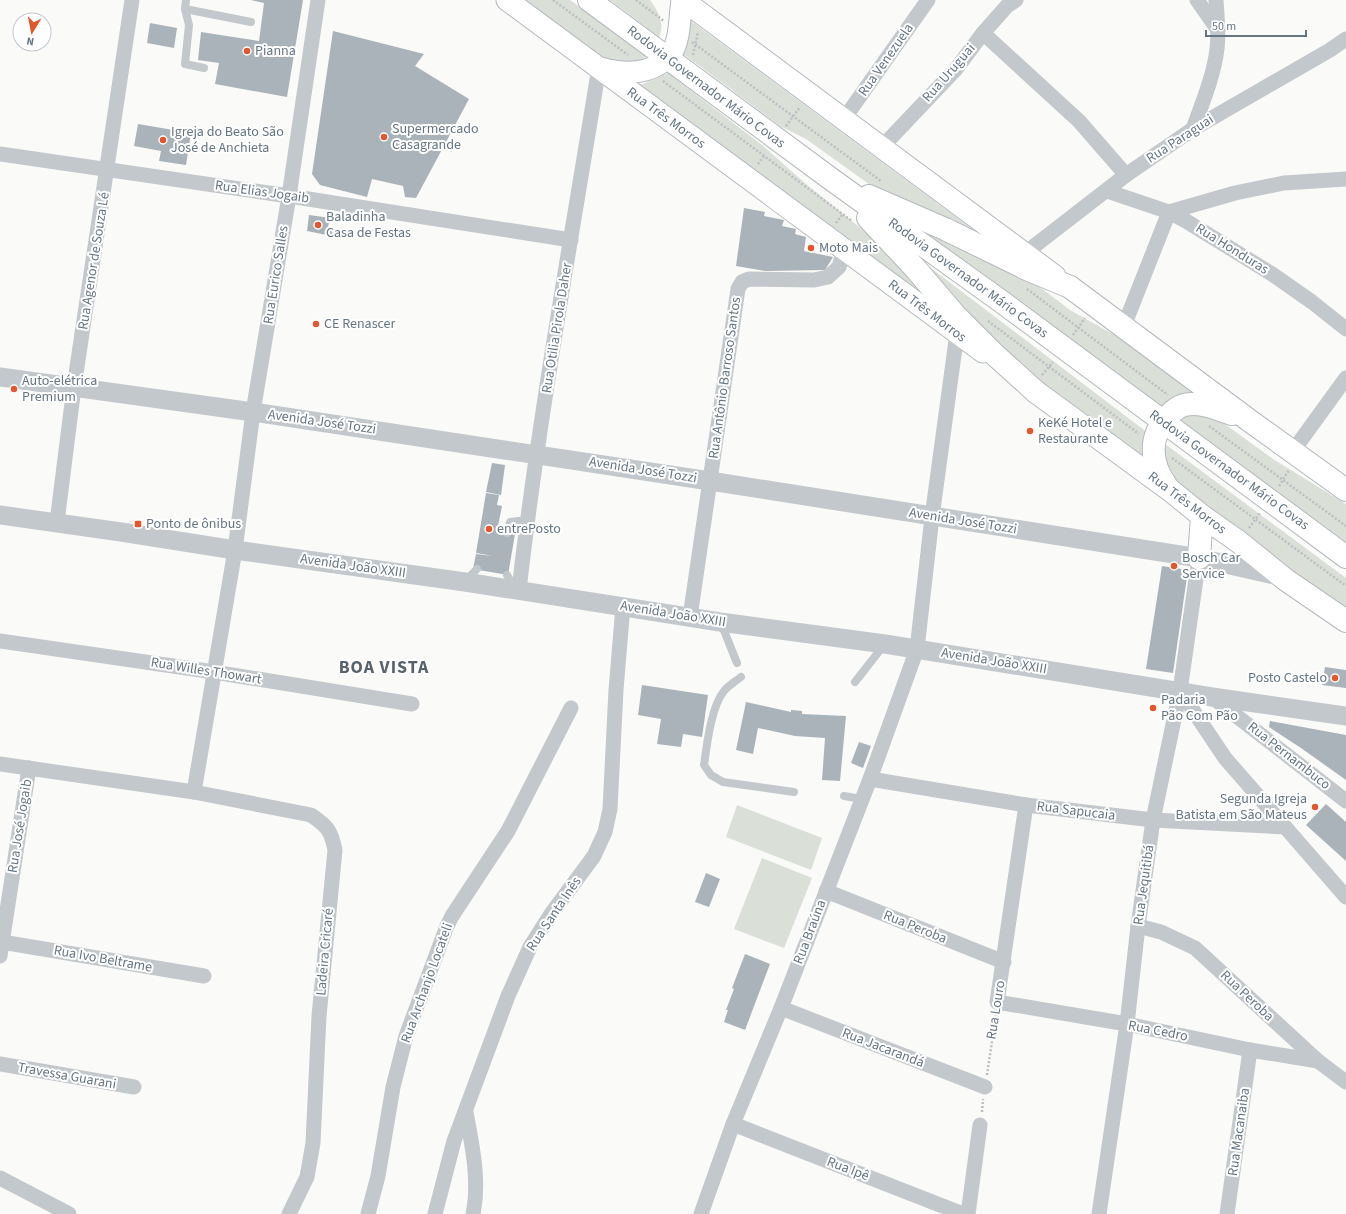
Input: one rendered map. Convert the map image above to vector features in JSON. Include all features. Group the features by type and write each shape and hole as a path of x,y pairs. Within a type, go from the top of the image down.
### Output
{"main road":[{"name":"Rua Três Morros","path":"507,0 1170,490 1202,516 1239,542 1284,577 1346,621"},
{"name":"Rodovia Governador Mário Covas","path":"589,0 831,180 1002,302 1346,557"},
{"path":"599,67 626,73 642,72 658,65 668,58 678,32 682,0 809,95 882,147 1024,254 1124,326 1250,421 1346,490"},
{"path":"831,180 945,228 1029,270 1070,287"},
{"path":"831,180 915,268 955,315 1036,392"},
{"path":"1170,490 1160,476 1154,463 1154,444 1162,422 1172,412 1182,406 1195,404 1204,405 1250,421"},
{"path":"1199,558 1202,516"}],"street":[{"name":"Rua Agenor de Souza Lé","path":"57,522 74,387 108,170 132,0"},
{"name":"Rua Eurico Salles","path":"194,792 235,550 253,412 289,196 318,0"},
{"name":"Rua Venezuela","path":"844,119 928,0"},
{"name":"Rua Uruguai","path":"882,147 956,69 983,33 1007,6 1016,0"},
{"path":"1197,0 1218,30"},
{"path":"1193,129 1213,70 1217,50 1218,30 1216,0"},
{"path":"983,33 1079,121 1126,175"},
{"name":"Rua Paraguai","path":"1024,254 1126,175 1193,129 1330,50 1346,39"},
{"name":"Rua Otilia Pirola Daher","path":"514,585 527,520 599,67"},
{"name":"Rua Elias Jogaib","path":"0,154 289,196 571,240"},
{"path":"1124,326 1169,212 1235,193 1284,183 1346,179"},
{"name":"Rua Honduras","path":"1107,191 1169,212 1272,274 1312,302 1346,329"},
{"name":"Rua Antônio Barroso Santos","path":"690,617 735,300 738,289 742,282 755,278 814,280 828,277 839,267 844,248"},
{"name":"Rua Braúna","path":"701,1214 733,1124 781,1008 862,799 917,649 932,516 957,333"},
{"name":"Avenida José Tozzi","path":"0,377 253,412 537,454 1199,558 1284,577"},
{"path":"1293,451 1346,378"},
{"name":"Avenida João XXIII","path":"0,514 235,550 471,575 622,606 720,622 885,644 1212,697 1346,716"},
{"name":"Rua Jequitibá","path":"1100,1214 1127,1024 1138,926 1153,820 1180,691 1199,558"},
{"name":"Rua Santa Inês","path":"435,1214 454,1141 508,996 530,947 551,914 594,856 606,832 610,809 622,606"},
{"name":"Rua Willes Thowart","path":"0,642 214,672 412,704"},
{"path":"1180,691 1225,758 1346,897"},
{"name":"Rua Pernambuco","path":"1212,697 1346,801"},
{"name":"Rua Archanjo Locateli","path":"368,1214 378,1176 393,1087 406,1036 447,926 508,830 571,708"},
{"name":"Ladeira Cricaré","path":"0,764 194,792 311,815 324,824 333,837 335,850 319,1016 313,1143 307,1177 289,1214"},
{"name":"Rua José Jogaib","path":"1,949 29,768"},
{"name":"Rua Sapucaia","path":"870,778 1026,805 1153,820 1285,827"},
{"name":"Rua Louro","path":"997,1002 1026,805"},
{"name":"Rua Peroba","path":"826,891 1004,962"},
{"name":"Rua Peroba","path":"1138,926 1161,932 1195,948 1318,1061 1346,1082"},
{"name":"Rua Ivo Beltrame","path":"1,949 204,976"},
{"name":"Rua Cedro","path":"997,1002 1127,1024 1250,1050 1318,1061"},
{"name":"Rua Jacarandá","path":"781,1008 985,1087"},
{"name":"Rua Macanaiba","path":"1228,1214 1250,1050"},
{"name":"Travessa Guarani","path":"0,1064 134,1087"},
{"path":"466,1112 474,1154 476,1201 473,1214"},
{"name":"Rua Ipê","path":"733,1124 963,1214"},
{"path":"968,1214 980,1125"},
{"path":"0,1178 68,1214"}],"lane":[{"path":"186,0 185,9 190,25 185,64 204,68"},
{"path":"185,9 251,22"},
{"path":"507,533 510,522 527,520"},
{"path":"720,622 737,663"},
{"path":"855,682 885,644"},
{"path":"741,677 725,690 719,700 709,733 704,765 711,775 723,782 794,792"},
{"path":"844,796 862,799"}],"path":[{"name":"Rua Louro","path":"980,1125 997,1002"}],"shaded area":[{"path":"517,0 570,0 647,55 638,62 613,64 542,15"},
{"path":"610,0 650,0 660,17 661,32 659,37"},
{"path":"691,21 999,249 887,197 806,139 780,126 683,54 689,23"},
{"path":"668,73 762,145 806,184 900,260 962,332 631,86 643,84"},
{"path":"902,215 1029,279 1070,310 1125,341 1198,397 1165,410"},
{"path":"903,247 1148,433 1143,447 1143,457 1006,356"},
{"path":"1193,412 1215,417 1273,459 1346,504 1346,542 1178,419"},
{"path":"1161,441 1346,578 1346,616 1172,488"},
{"path":"737,805 822,838 811,870 726,837"},
{"path":"762,858 812,878 784,948 734,929"}],"building":[{"name":"Pianna","path":"251,0 303,0 287,97 215,84 219,63 198,60 201,32 259,41 264,3"},
{"path":"150,23 177,28 174,48 147,43"},
{"name":"Supermercado Casagrande","path":"333,31 424,54 415,66 469,99 416,198 405,197 403,186 372,179 367,197 320,185 312,174"},
{"name":"Igreja do Beato São José de Anchieta","path":"138,124 191,133 186,165 159,161 161,151 134,146"},
{"path":"744,208 765,212 764,216 784,220 782,226 796,229 795,234 806,237 804,251 833,257 825,270 765,271 736,266"},
{"name":"Baladinha Casa de Festas","path":"309,215 330,218 328,227 333,228 332,236 307,231"},
{"path":"492,463 505,465 501,495 486,492"},
{"path":"486,493 499,495 497,505 502,506 497,531 515,534 508,575 473,569 476,554 493,556 476,553"},
{"path":"1162,566 1188,570 1173,673 1146,669"},
{"name":"Posto Castelo","path":"1325,667 1346,670 1346,688 1322,685"},
{"path":"642,685 708,695 702,737 683,734 681,747 657,744 661,719 638,715"},
{"path":"746,702 791,712 791,710 802,711 802,714 846,716 840,781 822,780 825,738 795,736 758,728 753,754 736,750"},
{"path":"1270,721 1346,735 1346,780 1269,727"},
{"path":"859,742 871,746 863,768 851,763"},
{"path":"1326,804 1346,822 1346,861 1306,825"},
{"path":"706,873 720,879 709,907 695,902"},
{"path":"745,954 770,964 745,1030 724,1022 728,1010 726,1010 734,989 732,988"}],"place":[{"name":"Pianna","path":"247,51"},
{"name":"Supermercado Casagrande","path":"384,137"},
{"name":"Igreja do Beato São José de Anchieta","path":"163,140"},
{"name":"Baladinha Casa de Festas","path":"318,225"},
{"name":"Moto Mais","path":"811,248"},
{"name":"CE Renascer","path":"316,324"},
{"name":"Auto-elétrica Premium","path":"14,389"},
{"name":"KeKé Hotel e Restaurante","path":"1030,431"},
{"name":"Ponto de ônibus","path":"138,524"},
{"name":"entrePosto","path":"489,529"},
{"name":"Bosch Car Service","path":"1174,566"},
{"name":"Posto Castelo","path":"1335,678"},
{"name":"Padaria Pão Com Pão","path":"1153,708"},
{"name":"Segunda Igreja Batista em São Mateus","path":"1315,807"}],"district":[{"name":"BOA VISTA","path":"384,667"}]}
